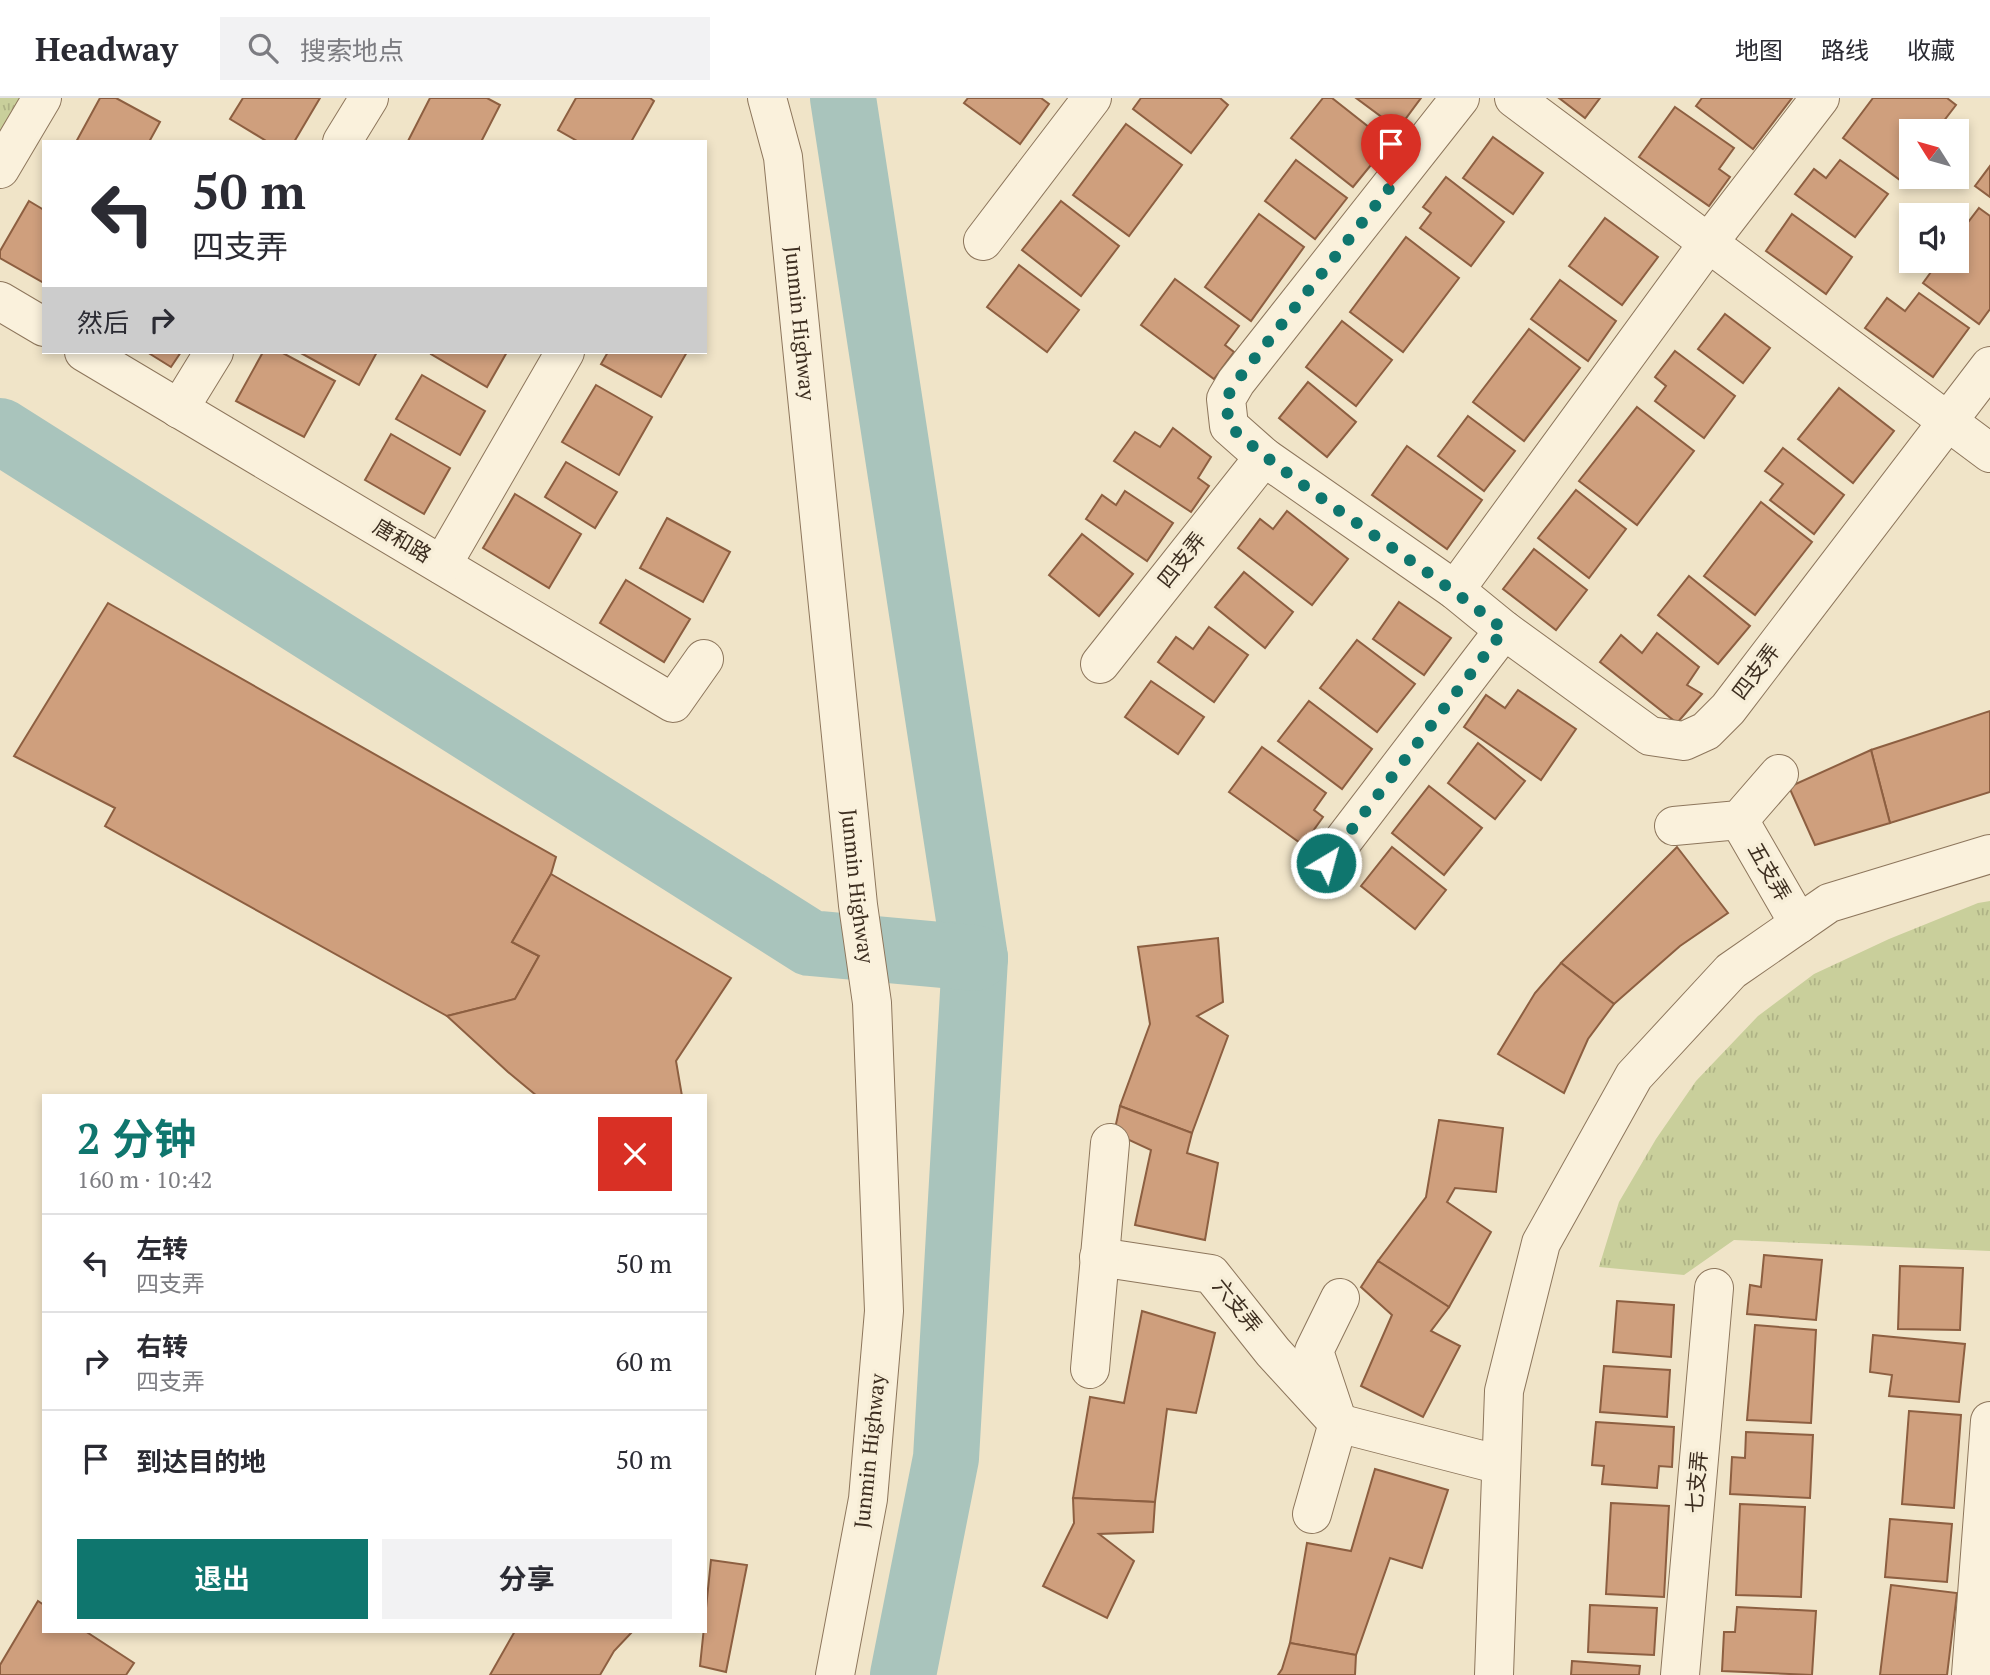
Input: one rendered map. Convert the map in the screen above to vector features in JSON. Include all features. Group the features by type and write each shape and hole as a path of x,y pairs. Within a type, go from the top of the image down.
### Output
{"street":[{"path":"0,169 42,98"},
{"path":"343,140 369,98"},
{"name":"Junmin Highway","path":"767,98 784,171 858,905 872,1003 884,1311 868,1499 835,1675"},
{"path":"983,242 1092,98"},
{"name":"四支弄","path":"1460,98 1236,382 1226,399 1229,426 1264,457 1455,590 1504,630 1650,736 1684,741 1706,731 1728,709 1990,366"},
{"path":"1514,98 1990,453"},
{"path":"1455,590 1709,242 1820,98"},
{"path":"0,301 42,326"},
{"name":"唐和路","path":"87,354 673,703 704,659"},
{"path":"179,409 213,354"},
{"path":"442,565 564,354"},
{"name":"四支弄","path":"1100,664 1264,457"},
{"path":"1326,863 1504,630"},
{"name":"五支弄","path":"1674,826 1739,820 1779,774"},
{"name":"五支弄","path":"1739,820 1799,924"},
{"path":"1494,1675 1504,1391 1541,1242 1634,1076 1731,971 1829,903 1990,854"},
{"path":"1090,1369 1110,1143"},
{"name":"六支弄","path":"1099,1257 1212,1273 1273,1352 1339,1423"},
{"name":"七支弄","path":"1680,1675 1714,1288"},
{"path":"1312,1514 1339,1423 1314,1351 1340,1298"},
{"path":"1971,1675 1990,1421"},
{"path":"1339,1423 1501,1465"}],"green space":[{"path":"0,98 22,98 0,135"},
{"path":"1990,901 1990,1251 1734,1240 1684,1275 1599,1267 1619,1202 1656,1139 1696,1081 1758,1016 1814,974 1889,939 1978,903"}],"building":[{"path":"100,98 116,98 160,122 150,140 77,140"},
{"path":"243,98 320,98 295,140 265,140 230,119"},
{"path":"430,98 487,98 500,105 482,140 409,140"},
{"path":"576,98 650,98 654,101 632,140 576,140 558,130"},
{"path":"968,98 1041,98 1049,104 1020,144 964,103"},
{"path":"1141,98 1220,98 1228,105 1191,153 1133,109"},
{"path":"1323,98 1332,98 1389,143 1353,187 1291,138"},
{"path":"1356,98 1421,98 1398,129"},
{"path":"1559,98 1600,98 1585,118"},
{"path":"1702,98 1792,98 1753,149 1696,106"},
{"path":"1873,98 1947,98 1956,105 1945,119 1899,119 1899,179 1843,138"},
{"path":"1675,107 1734,148 1719,169 1730,177 1709,206 1639,157"},
{"path":"1126,124 1182,165 1129,236 1073,195"},
{"path":"1493,137 1543,173 1513,214 1463,178"},
{"path":"1296,160 1347,198 1315,239 1265,201"},
{"path":"1840,160 1888,194 1855,237 1795,194 1814,169 1826,178"},
{"path":"1990,166 1990,197 1975,186"},
{"path":"1446,177 1504,222 1471,266 1420,228 1431,213 1423,207"},
{"path":"29,201 42,209 42,282 0,258 0,251"},
{"path":"1061,201 1119,246 1081,296 1022,250"},
{"path":"1979,208 1990,216 1990,309 1979,324 1923,283 1930,273 1969,273 1969,221"},
{"path":"1259,214 1304,247 1251,321 1205,287"},
{"path":"1792,214 1852,257 1826,294 1766,251"},
{"path":"1605,218 1658,257 1622,305 1569,266"},
{"path":"1406,237 1459,278 1403,352 1350,312"},
{"path":"1019,265 1079,310 1047,352 987,307"},
{"path":"1175,279 1239,326 1225,345 1234,352 1214,379 1141,325"},
{"path":"1560,280 1616,321 1588,361 1531,319"},
{"path":"1919,293 1969,328 1933,377 1865,328 1887,298 1905,311"},
{"path":"1725,314 1770,348 1743,383 1698,349"},
{"path":"1342,321 1392,360 1356,406 1306,367"},
{"path":"1529,329 1580,368 1524,441 1473,402"},
{"path":"1675,351 1735,396 1704,438 1655,401 1666,386 1655,377"},
{"path":"150,354 180,354 171,367"},
{"path":"262,354 285,354 335,381 304,437 236,401"},
{"path":"303,354 376,354 359,385"},
{"path":"431,354 506,354 487,387"},
{"path":"607,354 686,354 661,397 601,364"},
{"path":"422,375 485,411 460,455 396,419"},
{"path":"1308,382 1356,422 1327,457 1279,418"},
{"path":"596,385 652,417 619,475 562,442"},
{"path":"1839,388 1894,431 1853,483 1798,439"},
{"path":"1637,407 1694,451 1637,525 1579,481"},
{"path":"1468,416 1515,451 1484,491 1438,456"},
{"path":"1173,428 1211,457 1198,478 1209,486 1191,512 1114,461 1135,432 1160,447"},
{"path":"391,434 450,468 424,514 365,480"},
{"path":"1407,446 1482,500 1447,549 1372,495"},
{"path":"1783,448 1844,495 1814,534 1770,500 1783,484 1765,471"},
{"path":"566,462 617,492 595,528 545,497"},
{"path":"1576,490 1626,529 1589,578 1538,538"},
{"path":"1125,491 1173,523 1147,561 1086,519 1102,495 1116,505"},
{"path":"515,494 581,534 549,588 483,548"},
{"path":"1761,502 1812,542 1755,615 1704,576"},
{"path":"1287,511 1348,559 1312,605 1238,548 1260,519 1273,529"},
{"path":"667,518 730,552 703,602 640,568"},
{"path":"1082,534 1133,574 1099,616 1049,575"},
{"path":"1534,549 1587,590 1556,630 1503,589"},
{"path":"1244,572 1293,612 1265,648 1215,607"},
{"path":"1689,576 1750,626 1718,664 1658,615"},
{"path":"626,580 690,619 664,662 600,623"},
{"path":"1399,602 1451,638 1424,675 1373,639"},
{"path":"108,603 556,857 551,874 512,942 539,956 515,999 447,1016 105,826 115,808 14,756"},
{"path":"1209,627 1248,655 1214,702 1158,662 1176,637 1193,649"},
{"path":"1657,633 1699,667 1687,685 1702,694 1677,723 1600,662 1621,635 1642,653"},
{"path":"1357,640 1415,684 1377,732 1320,688"},
{"path":"1151,681 1204,717 1178,754 1125,717"},
{"path":"1518,690 1576,729 1541,780 1464,727 1486,695 1505,708"},
{"path":"1309,701 1372,749 1342,789 1278,741"},
{"path":"1990,711 1990,792 1890,823 1871,750"},
{"path":"1478,743 1525,781 1495,819 1448,783"},
{"path":"1262,747 1326,793 1314,810 1323,817 1303,845 1229,792"},
{"path":"1871,750 1890,823 1815,845 1789,787"},
{"path":"1429,786 1482,828 1444,875 1392,833"},
{"path":"1392,847 1446,890 1415,929 1361,886"},
{"path":"1677,847 1728,913 1680,946 1614,1004 1561,963"},
{"path":"551,874 731,978 676,1061 682,1094 535,1094 508,1072 447,1016 515,999 539,956 512,942"},
{"path":"1218,938 1223,1002 1197,1016 1228,1036 1192,1133 1120,1106 1150,1024 1138,947"},
{"path":"1561,963 1614,1004 1588,1039 1564,1093 1498,1054 1535,993"},
{"path":"1120,1106 1192,1133 1187,1153 1218,1163 1205,1240 1135,1225 1151,1150 1114,1133"},
{"path":"1439,1120 1503,1128 1496,1192 1455,1188 1447,1202 1491,1232 1449,1307 1378,1261 1426,1197"},
{"path":"1764,1255 1822,1260 1816,1320 1747,1314 1750,1285 1761,1287"},
{"path":"1378,1261 1449,1307 1431,1331 1460,1346 1423,1417 1361,1386 1392,1315 1361,1287"},
{"path":"1900,1266 1963,1268 1960,1330 1898,1329"},
{"path":"1617,1301 1674,1305 1671,1357 1613,1352"},
{"path":"1142,1311 1215,1333 1196,1413 1167,1409 1155,1502 1073,1498 1090,1397 1124,1403"},
{"path":"1755,1325 1816,1330 1811,1423 1747,1420"},
{"path":"1873,1335 1965,1344 1959,1402 1889,1396 1892,1375 1870,1372"},
{"path":"1604,1366 1670,1370 1667,1417 1600,1412"},
{"path":"1909,1411 1961,1415 1954,1508 1902,1504"},
{"path":"1596,1422 1674,1427 1672,1467 1659,1466 1657,1488 1602,1484 1604,1466 1592,1465"},
{"path":"1746,1432 1813,1435 1810,1498 1730,1494 1732,1457 1745,1458"},
{"path":"1375,1469 1448,1490 1422,1568 1390,1558 1356,1655 1290,1643 1307,1543 1351,1551"},
{"path":"1073,1498 1155,1502 1153,1532 1099,1534 1134,1561 1107,1618 1043,1586 1074,1523"},
{"path":"1611,1503 1669,1506 1664,1597 1606,1594"},
{"path":"1740,1504 1805,1507 1801,1597 1736,1595"},
{"path":"1890,1519 1952,1524 1947,1582 1885,1577"},
{"path":"711,1560 747,1565 726,1672 700,1666 703,1633 707,1633"},
{"path":"1891,1585 1957,1593 1947,1675 1880,1675"},
{"path":"38,1601 42,1604 42,1633 88,1633 134,1663 126,1675 0,1675 0,1665"},
{"path":"1590,1605 1657,1608 1654,1655 1588,1652"},
{"path":"1737,1607 1816,1611 1812,1675 1722,1671 1724,1632 1735,1632"},
{"path":"514,1633 631,1633 614,1651 600,1675 490,1675"},
{"path":"1290,1643 1356,1655 1355,1675 1278,1675"},
{"path":"1572,1661 1640,1666 1639,1675 1571,1675"}],"waterway":[{"path":"843,98 975,958 946,1458 903,1675"},
{"path":"0,431 810,943 975,958"}],"route":[{"path":"1326,863 1504,630 1455,590 1264,457 1229,426 1226,399 1236,382 1391,186"}]}
